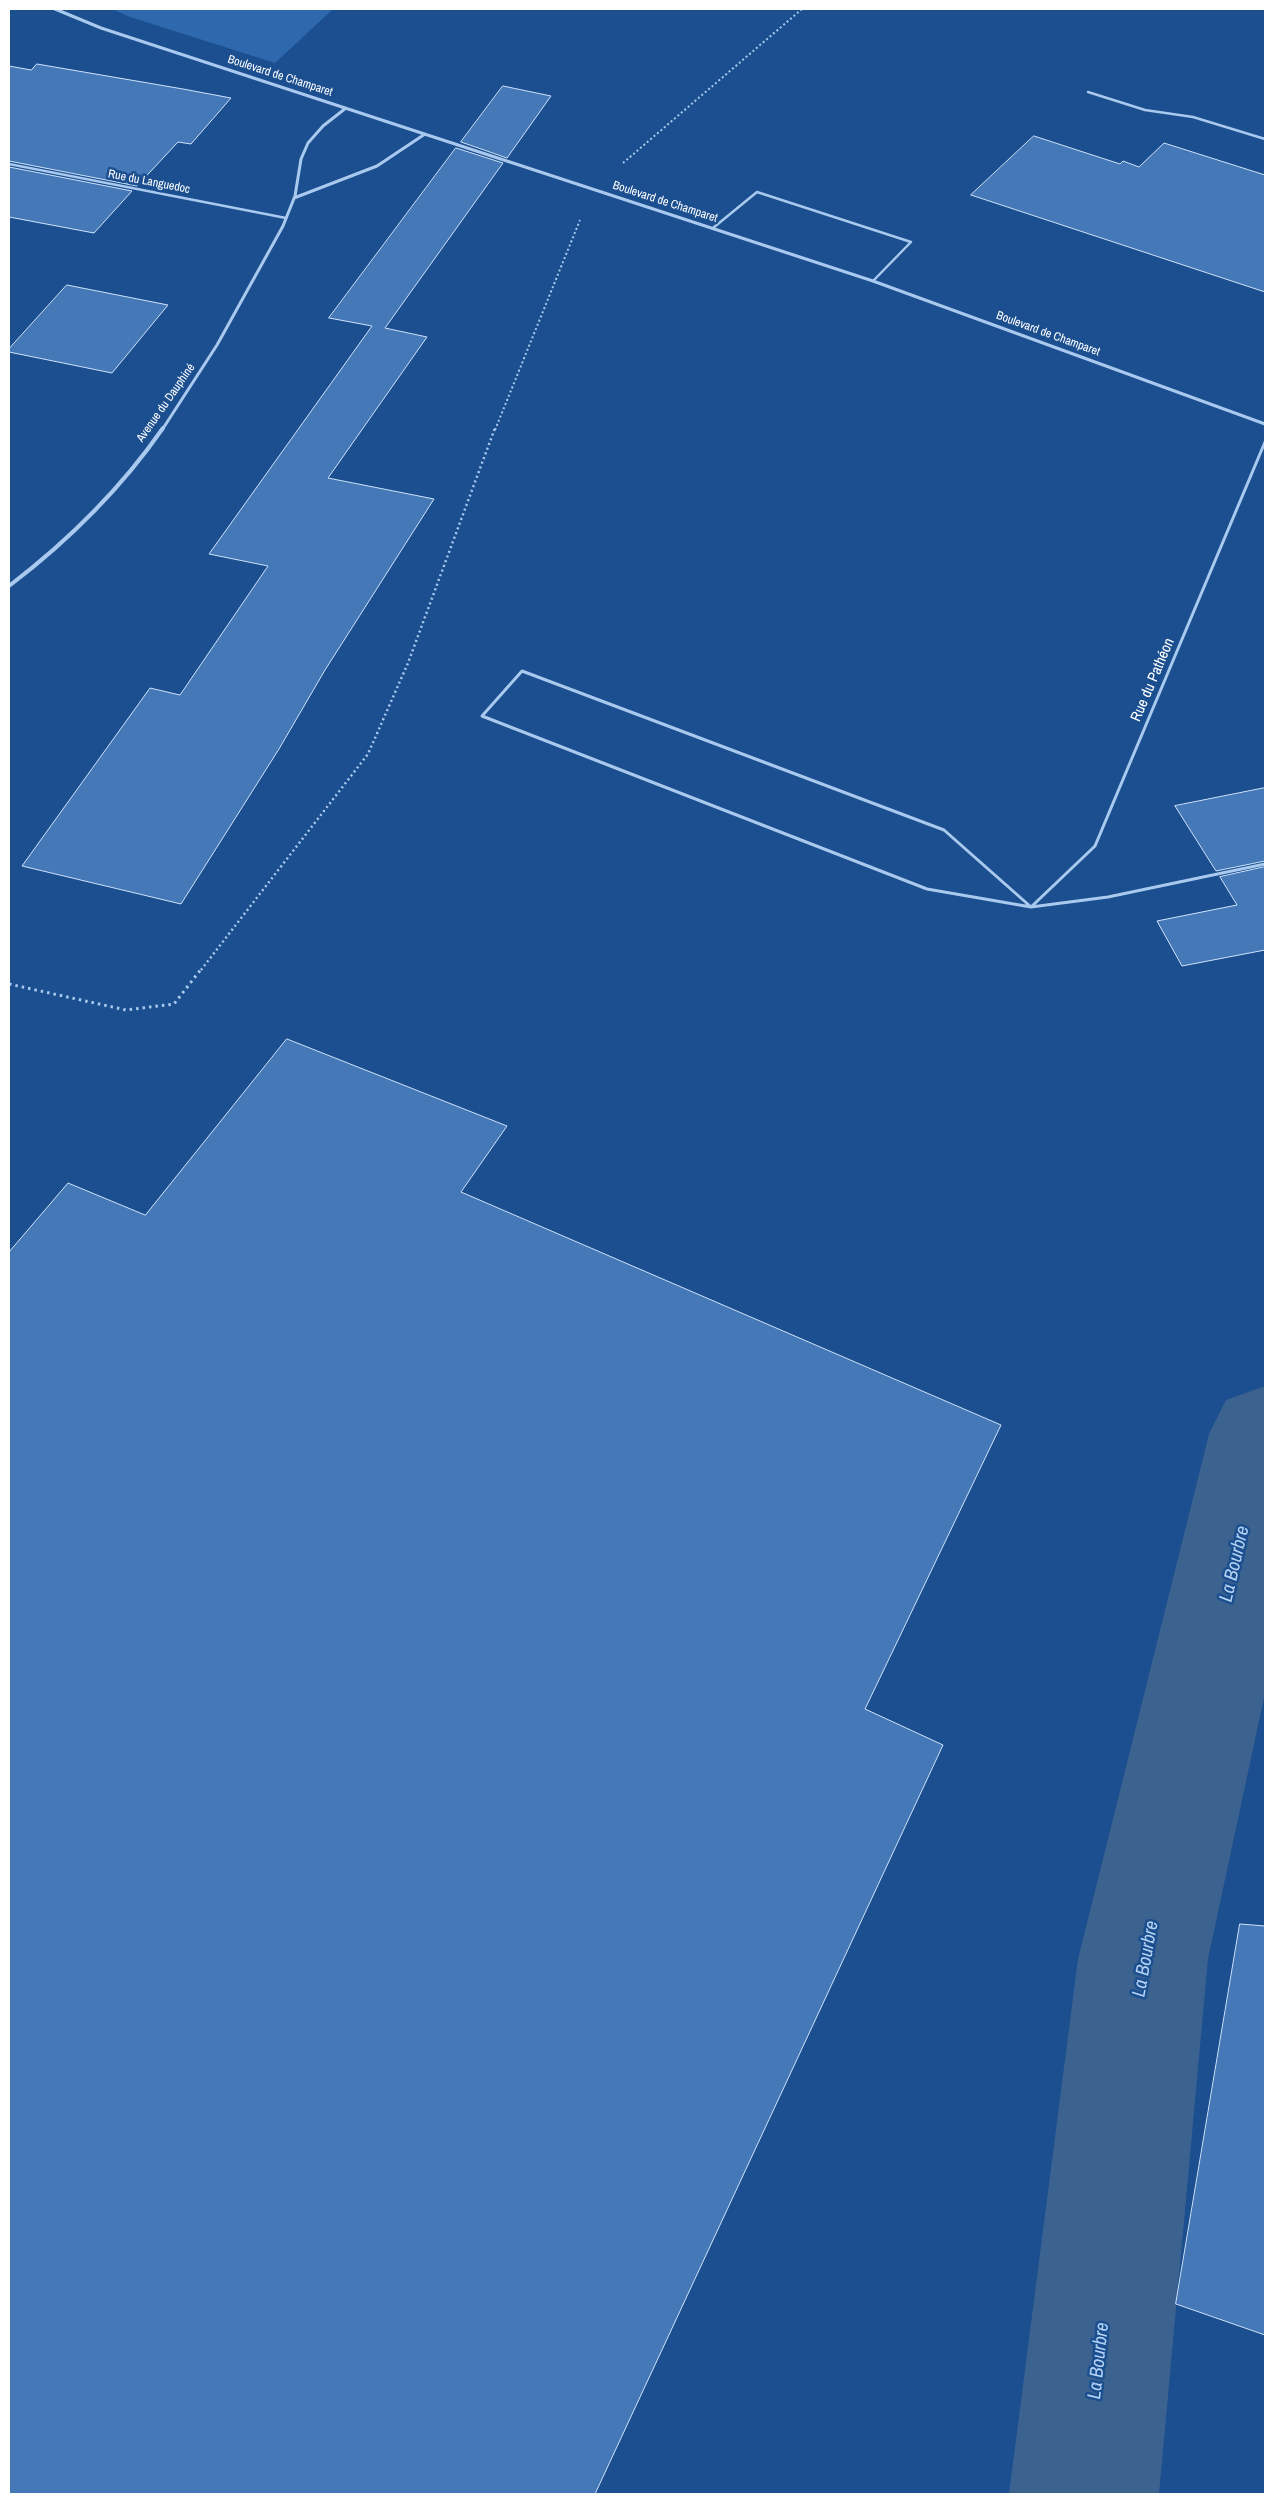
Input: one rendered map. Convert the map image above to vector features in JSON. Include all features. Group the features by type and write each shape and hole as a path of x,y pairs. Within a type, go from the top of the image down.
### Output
{"street":[{"name":"Boulevard de Champaret","path":"55,9 101,28 873,282 1265,424"},
{"name":"Avenue du Dauphiné","path":"9,586 84,524 147,448 193,383 257,276 286,218 294,198 305,147 328,122 346,108"},
{"path":"294,198 377,166 407,148 425,134"}],"lane":[{"path":"1088,92 1145,110 1193,117 1265,140"},
{"name":"Rue du Languedoc","path":"9,164 286,218"},
{"path":"713,228 757,192 911,242 873,282"},
{"name":"Rue du Pathéon","path":"1031,907 1095,846 1265,442"},
{"path":"1031,907 944,830 522,671 482,716 927,889 1031,907 1108,897 1265,864"}],"path":[{"path":"9,984 126,1010 174,1004 368,754 408,664 485,454 594,190 660,130 802,9"}],"shaded area":[{"path":"112,9 333,9 275,63 130,17"}],"building":[{"path":"37,64 231,98 191,144 178,142 137,186 9,161 9,66 31,70"},
{"path":"503,86 551,96 507,158 461,142"},
{"path":"1034,136 1120,164 1123,161 1139,167 1164,143 1265,175 1265,292 971,195"},
{"path":"456,148 503,163 385,328 427,337 328,478 434,499 325,670 279,749 181,904 22,866 150,688 180,695 268,566 209,554 372,326 329,318"},
{"path":"9,167 132,191 94,233 9,217"},
{"path":"67,285 168,305 112,373 9,352 9,349"},
{"path":"1265,788 1265,861 1216,871 1175,806"},
{"path":"1265,867 1265,950 1182,966 1157,921 1237,905 1220,877"},
{"path":"287,1039 507,1126 461,1192 1001,1425 865,1709 943,1745 595,2494 9,2494 9,1252 68,1183 145,1215"},
{"path":"1240,1924 1265,1926 1265,2335 1176,2304"}],"waterway":[{"name":"La Bourbre","path":"1084,2494 1143,1959 1265,1434"}]}
